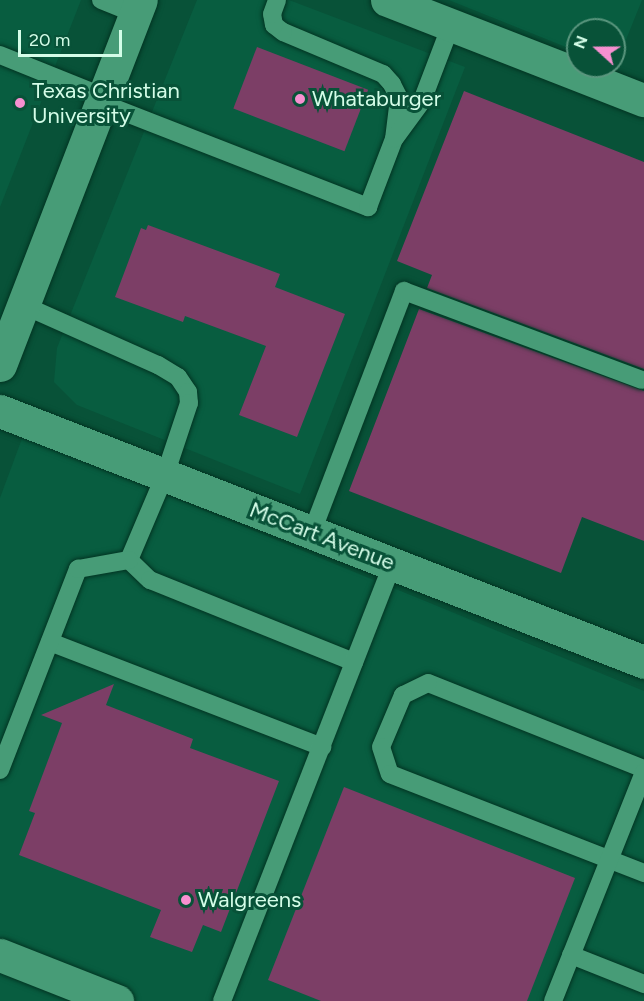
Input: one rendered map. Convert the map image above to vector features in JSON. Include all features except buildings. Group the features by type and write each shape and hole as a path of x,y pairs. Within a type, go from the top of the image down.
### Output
{"street":[{"path":"387,0 644,100"},
{"path":"0,365 138,7"},
{"name":"McCart Avenue","path":"0,411 644,662"},
{"path":"0,955 117,1001"}],"lane":[{"path":"101,0 138,7"},
{"path":"0,55 102,100 368,207 394,139 399,98 392,84 383,74 283,32 274,25 272,14 277,0"},
{"path":"394,139 422,101 451,25"},
{"path":"312,532 404,291 642,380"},
{"path":"23,306 158,365 178,378 188,392 189,403 165,475 129,560"},
{"path":"0,770 78,569 129,560"},
{"path":"129,560 150,580 354,662"},
{"path":"222,1001 392,564"},
{"path":"50,642 322,747"},
{"path":"553,1001 610,859 644,770 428,683 403,695 381,747 390,774 610,859 644,873"},
{"path":"572,955 644,984"}],"shaded area":[{"name":"Texas Christian University","path":"0,0 81,0 0,207"},
{"path":"197,0 289,0 465,67 300,494 77,405 54,382 57,348"},
{"path":"449,0 642,0 626,40 626,18 566,18 566,47"},
{"path":"23,436 644,691 644,1001 0,1001 0,498"}],"place":[{"name":"Whataburger","path":"300,99"},
{"name":"Texas Christian University","path":"20,103"},
{"name":"Walgreens","path":"186,900"}]}
